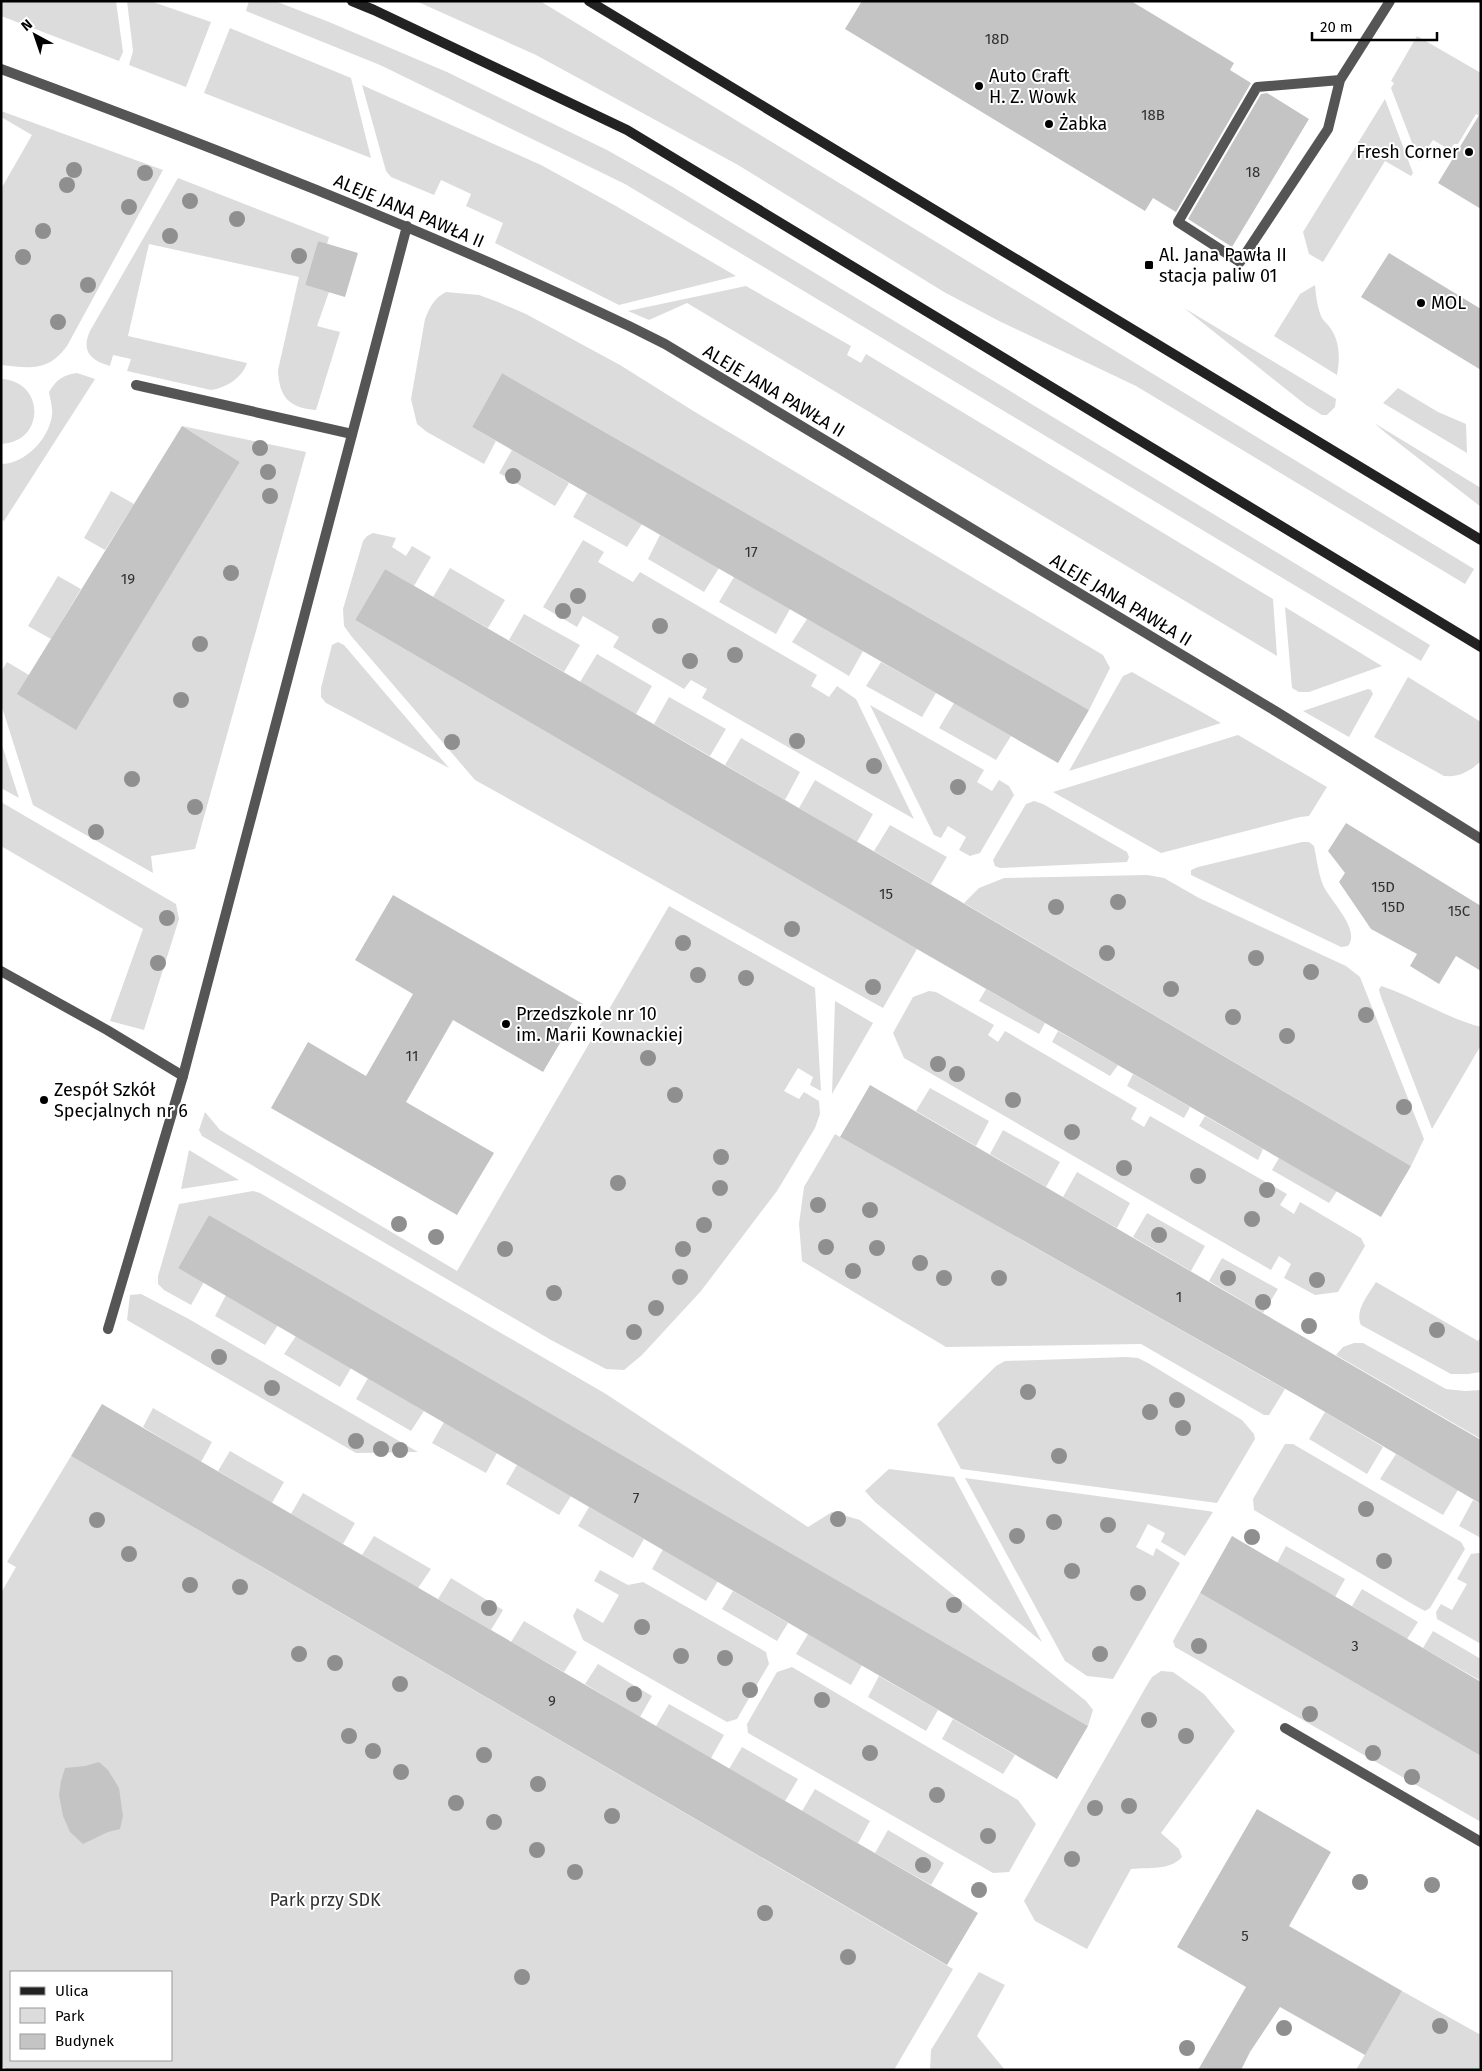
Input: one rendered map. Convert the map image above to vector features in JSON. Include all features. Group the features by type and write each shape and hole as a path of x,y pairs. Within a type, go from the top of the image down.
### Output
{"main road":[{"path":"352,1 627,130 1481,647"},
{"path":"588,1 1481,540"}],"street":[{"path":"1340,80 1257,87 1178,222 1240,262 1328,129 1340,80 1390,1"},
{"name":"ALEJE JANA PAWŁA II","path":"1,69 178,134 407,226 665,344 1277,712 1481,839"},
{"path":"108,1329 182,1076 407,226"},
{"path":"136,386 352,434"},
{"path":"1,972 106,1030 182,1076"},
{"path":"1285,1728 1481,1842"}],"green space":[{"path":"1,1 116,1 123,52 119,61 1,16"},
{"path":"127,1 150,1 211,22 186,87 129,65 133,51"},
{"path":"249,1 275,1 329,22 447,72 607,150 671,186 1430,645 1421,661 625,184 380,65 246,11"},
{"path":"416,1 540,1 1474,569 1465,584 1136,386 999,321 944,292 738,165 536,55"},
{"path":"230,28 351,78 371,158 204,93"},
{"path":"1417,36 1481,73 1481,117 1476,114 1458,144 1454,144 1450,150 1433,140 1419,161 1391,88 1394,83 1391,81"},
{"path":"362,85 541,165 736,276 619,305 495,243 503,223 466,206 471,194 441,180 434,195 391,177 386,171"},
{"path":"1385,99 1413,173 1411,176 1385,161 1323,262 1309,254 1303,232"},
{"path":"1,111 163,170 67,346 53,360 38,366 1,365 1,189 32,135 1,117"},
{"path":"178,178 329,237 327,244 318,241 305,285 329,292 317,326 340,332 316,410 292,404 283,394 279,379 278,370 299,277 149,244 128,336 247,363 245,368 233,381 211,390 127,371 131,359 113,355 110,366 97,361 89,354 87,338 90,331"},
{"path":"1315,285 1321,316 1330,327 1338,345 1339,363 1337,375 1274,336 1300,294"},
{"path":"746,286 851,346 847,355 861,363 866,354 1273,599 1277,656 687,303 649,320 628,311"},
{"path":"446,292 479,295 498,302 526,314 620,365 695,412 1103,655 1110,668 1089,710 502,373 472,427 496,441 484,464 427,432 417,424 411,399 425,319 433,303"},
{"path":"1184,308 1336,399 1335,407 1327,415 1322,415 1306,405"},
{"path":"77,373 95,379 4,521 1,519 1,464 19,460 41,441 50,424 52,415 49,392 61,378"},
{"path":"1,379 16,382 26,390 32,400 34,412 32,424 26,434 15,441 1,444"},
{"path":"1398,388 1438,412 1466,424 1467,453 1383,403"},
{"path":"1374,423 1481,488 1481,507 1387,434"},
{"path":"182,426 306,452 195,849 151,856 153,873 33,805 1,704 1,672 7,662 29,675 76,729 240,462"},
{"path":"512,450 569,483 555,506 499,473"},
{"path":"111,491 134,504 105,550 84,538"},
{"path":"587,493 642,524 627,547 573,517"},
{"path":"373,533 396,538 392,547 406,556 412,546 431,557 414,586 385,569 355,620 917,949 883,1008 475,780 344,626 343,609 363,541"},
{"path":"660,535 719,568 704,592 648,559"},
{"path":"583,540 604,552 598,562 633,582 640,572 817,675 811,686 829,697 837,686 856,699 914,819 702,698 707,689 691,680 684,689 613,647 619,637 583,616 577,627 543,607"},
{"path":"450,568 505,600 488,628 433,597"},
{"path":"58,576 81,589 51,639 28,626"},
{"path":"734,577 790,609 776,634 719,602"},
{"path":"1285,607 1382,666 1309,692 1299,692 1292,688"},
{"path":"524,614 580,645 564,672 509,640"},
{"path":"807,619 863,651 849,676 792,642"},
{"path":"338,642 344,645 449,768 326,703 321,697 321,688 332,645"},
{"path":"597,654 652,686 636,714 580,682"},
{"path":"881,662 936,693 922,717 866,686"},
{"path":"1132,672 1221,723 1069,771 1123,676"},
{"path":"1408,677 1481,722 1481,761 1460,775 1444,776 1374,737"},
{"path":"1368,689 1373,694 1349,737 1303,711"},
{"path":"669,697 726,729 710,756 654,724"},
{"path":"954,703 1011,736 996,760 939,728"},
{"path":"870,705 984,770 977,782 992,791 999,780 1009,786 1014,795 980,853 970,856 959,850 966,837 948,826 941,838 934,835"},
{"path":"1238,735 1327,787 1309,816 1161,853 1053,792"},
{"path":"741,738 800,772 785,800 725,765"},
{"path":"1,742 19,798 1,788"},
{"path":"815,780 873,814 857,842 799,808"},
{"path":"1034,801 1043,804 1127,852 1129,857 1127,862 1000,868 995,866 993,860 1026,804"},
{"path":"1,802 176,904 179,919 144,1030 110,1021 143,929 1,846"},
{"path":"890,825 947,857 931,884 874,851"},
{"path":"1302,842 1309,842 1314,846 1323,885 1348,923 1351,939 1348,946 1341,947 1191,875 1191,870 1198,867"},
{"path":"1147,875 1164,878 1199,898 1346,966 1360,977 1424,1139 1411,1166 964,903 979,888 1004,878"},
{"path":"669,906 815,988 821,1091 810,1085 813,1077 798,1068 784,1091 799,1099 804,1092 819,1101 820,1114 815,1128 777,1191 701,1291 642,1355 624,1370 606,1369 551,1340 202,1136 199,1130 205,1112 220,1130 457,1271"},
{"path":"1381,986 1455,1018 1481,1027 1481,1045 1432,1129 1381,997 1379,990"},
{"path":"986,989 1045,1023 1039,1034 979,1001"},
{"path":"929,991 936,992 994,1025 988,1035 998,1042 1005,1031 1137,1108 1131,1119 1144,1127 1150,1116 1287,1194 1280,1205 1294,1214 1300,1202 1361,1238 1365,1246 1338,1292 1315,1295 1284,1278 1291,1264 1279,1256 1271,1270 904,1058 893,1033 913,997"},
{"path":"835,1001 873,1023 832,1094"},
{"path":"1058,1031 1118,1065 1110,1076 1052,1042"},
{"path":"1133,1074 1190,1107 1184,1118 1127,1086"},
{"path":"930,1088 989,1121 976,1146 916,1111"},
{"path":"1205,1116 1263,1149 1258,1160 1199,1126"},
{"path":"1003,1130 1060,1162 1046,1187 990,1154"},
{"path":"835,1134 1285,1389 1269,1415 1264,1415 1141,1344 946,1347 802,1261 799,1224 804,1187"},
{"path":"189,1150 239,1180 181,1189"},
{"path":"1279,1158 1337,1191 1329,1203 1272,1170"},
{"path":"1077,1172 1130,1203 1117,1228 1063,1197"},
{"path":"253,1191 260,1193 606,1394 808,1527 832,1512 860,1520 1086,1701 1093,1710 1088,1726 209,1215 178,1268 204,1282 191,1305 164,1290 158,1284 158,1276 179,1204"},
{"path":"1147,1213 1205,1246 1191,1271 1133,1237"},
{"path":"1222,1258 1278,1289 1263,1313 1209,1281"},
{"path":"1376,1282 1478,1341 1481,1336 1481,1372 1451,1374 1361,1325 1359,1314 1361,1308"},
{"path":"141,1294 187,1318 418,1452 356,1453 127,1320 130,1295"},
{"path":"226,1295 278,1325 265,1345 215,1316"},
{"path":"296,1336 351,1368 340,1387 284,1354"},
{"path":"1354,1343 1363,1343 1446,1389 1481,1390 1481,1439 1336,1355 1343,1347"},
{"path":"1138,1358 1148,1363 1242,1420 1254,1434 1255,1439 1217,1503 961,1469 937,1424 996,1366 1005,1361"},
{"path":"368,1378 424,1411 411,1431 356,1399"},
{"path":"153,1408 212,1442 201,1462 143,1427"},
{"path":"1325,1412 1383,1447 1367,1474 1309,1439"},
{"path":"444,1422 497,1453 486,1473 432,1443"},
{"path":"1285,1444 1293,1444 1461,1542 1465,1549 1430,1608 1425,1611 1414,1605 1254,1510 1253,1499"},
{"path":"230,1451 284,1482 272,1503 218,1471"},
{"path":"1396,1454 1458,1490 1443,1515 1380,1479"},
{"name":"Park przy SDK","path":"71,1456 953,1969 894,2070 8,2070 1,2066 1,1593 16,1567 7,1562"},
{"path":"517,1465 571,1496 559,1515 506,1484"},
{"path":"889,1469 954,1477 1042,1642 875,1502 865,1491"},
{"path":"965,1478 1213,1512 1185,1556 1161,1542 1165,1533 1148,1524 1136,1547 1153,1556 1156,1548 1180,1563 1113,1679 1087,1676 1065,1661"},
{"path":"303,1493 355,1523 343,1544 291,1514"},
{"path":"1473,1500 1481,1504 1481,1538 1459,1526"},
{"path":"589,1507 644,1539 633,1558 578,1526"},
{"path":"374,1536 431,1569 418,1588 362,1555"},
{"path":"1286,1546 1345,1579 1335,1597 1277,1563"},
{"path":"663,1549 718,1581 706,1601 652,1569"},
{"path":"1471,1554 1481,1554 1481,1644 1437,1619 1436,1612 1441,1604 1452,1610 1467,1584 1457,1579"},
{"path":"600,1570 628,1585 643,1582 766,1652 769,1664 737,1719 727,1722 583,1640 573,1616 577,1608 603,1623 619,1595 594,1581"},
{"path":"451,1578 503,1610 491,1630 438,1599"},
{"path":"1362,1589 1418,1622 1407,1639 1352,1606"},
{"path":"733,1591 788,1623 777,1641 722,1609"},
{"path":"1200,1593 1481,1756 1481,1822 1175,1647 1173,1641"},
{"path":"524,1621 577,1652 564,1672 511,1642"},
{"path":"1433,1631 1481,1659 1481,1681 1423,1648"},
{"path":"808,1634 862,1665 851,1685 796,1654"},
{"path":"598,1664 652,1696 640,1717 585,1684"},
{"path":"792,1667 1018,1800 1036,1824 1009,1872 993,1873 748,1733 747,1724 777,1672"},
{"path":"1161,1671 1173,1672 1204,1694 1235,1731 1161,1833 1179,1849 1182,1857 1165,1866 1131,1869 1087,1949 1035,1921 1024,1901 1147,1685 1152,1677"},
{"path":"879,1676 938,1710 926,1731 868,1697"},
{"path":"669,1704 724,1735 711,1758 656,1726"},
{"path":"953,1719 1015,1755 1003,1774 942,1739"},
{"path":"742,1747 798,1779 785,1801 729,1769"},
{"path":"815,1789 870,1821 858,1843 802,1811"},
{"path":"888,1830 944,1863 931,1885 875,1853"},
{"path":"979,1972 1005,1985 977,2036 1005,2070 930,2070 931,2050"},
{"path":"1402,1991 1481,2035 1481,2070 1356,2070"}],"building":[{"path":"862,1 1131,1 1234,63 1230,70 1251,83 1176,212 1153,198 1145,211 845,29"},
{"path":"1267,93 1309,119 1232,247 1188,219 1261,94"},
{"name":"Fresh Corner","path":"1481,112 1481,209 1438,183"},
{"path":"318,241 358,253 345,297 305,285"},
{"name":"MOL","path":"1389,253 1481,309 1481,370 1361,297"},
{"path":"502,373 1089,710 1058,763 472,427"},
{"path":"182,426 240,462 76,730 17,694"},
{"path":"385,569 958,900 1411,1166 1381,1217 917,949 355,620"},
{"path":"1346,823 1481,906 1481,971 1456,956 1439,984 1410,966 1417,954 1371,929 1339,882 1345,873 1328,851"},
{"name":"Przedszkole nr 10 im. Marii Kownackiej","path":"393,895 583,1004 543,1072 453,1020 406,1102 494,1153 457,1215 271,1108 308,1042 366,1076 413,994 355,960"},
{"path":"870,1085 1481,1440 1481,1504 1298,1396 840,1137"},
{"path":"209,1215 1088,1726 1057,1779 178,1268"},
{"path":"102,1404 978,1913 947,1965 71,1456"},
{"path":"1232,1536 1481,1682 1481,1756 1200,1593"},
{"path":"99,1762 108,1770 119,1788 123,1816 120,1829 108,1832 83,1844 70,1832 63,1816 59,1795 61,1781 65,1768 85,1766"},
{"path":"1257,1809 1331,1852 1289,1926 1402,1991 1365,2055 1280,2007 1250,2052 1241,2070 1198,2070 1246,1987 1177,1947"}],"place":[{"name":"Auto Craft H. Z. Wowk","path":"979,86"},
{"name":"Żabka","path":"1049,124"},
{"name":"Fresh Corner","path":"1469,152"},
{"name":"Al. Jana Pawła II stacja paliw 01","path":"1149,265"},
{"name":"MOL","path":"1421,303"},
{"name":"Przedszkole nr 10 im. Marii Kownackiej","path":"506,1024"},
{"name":"Zespół Szkół Specjalnych nr 6","path":"44,1100"}]}
